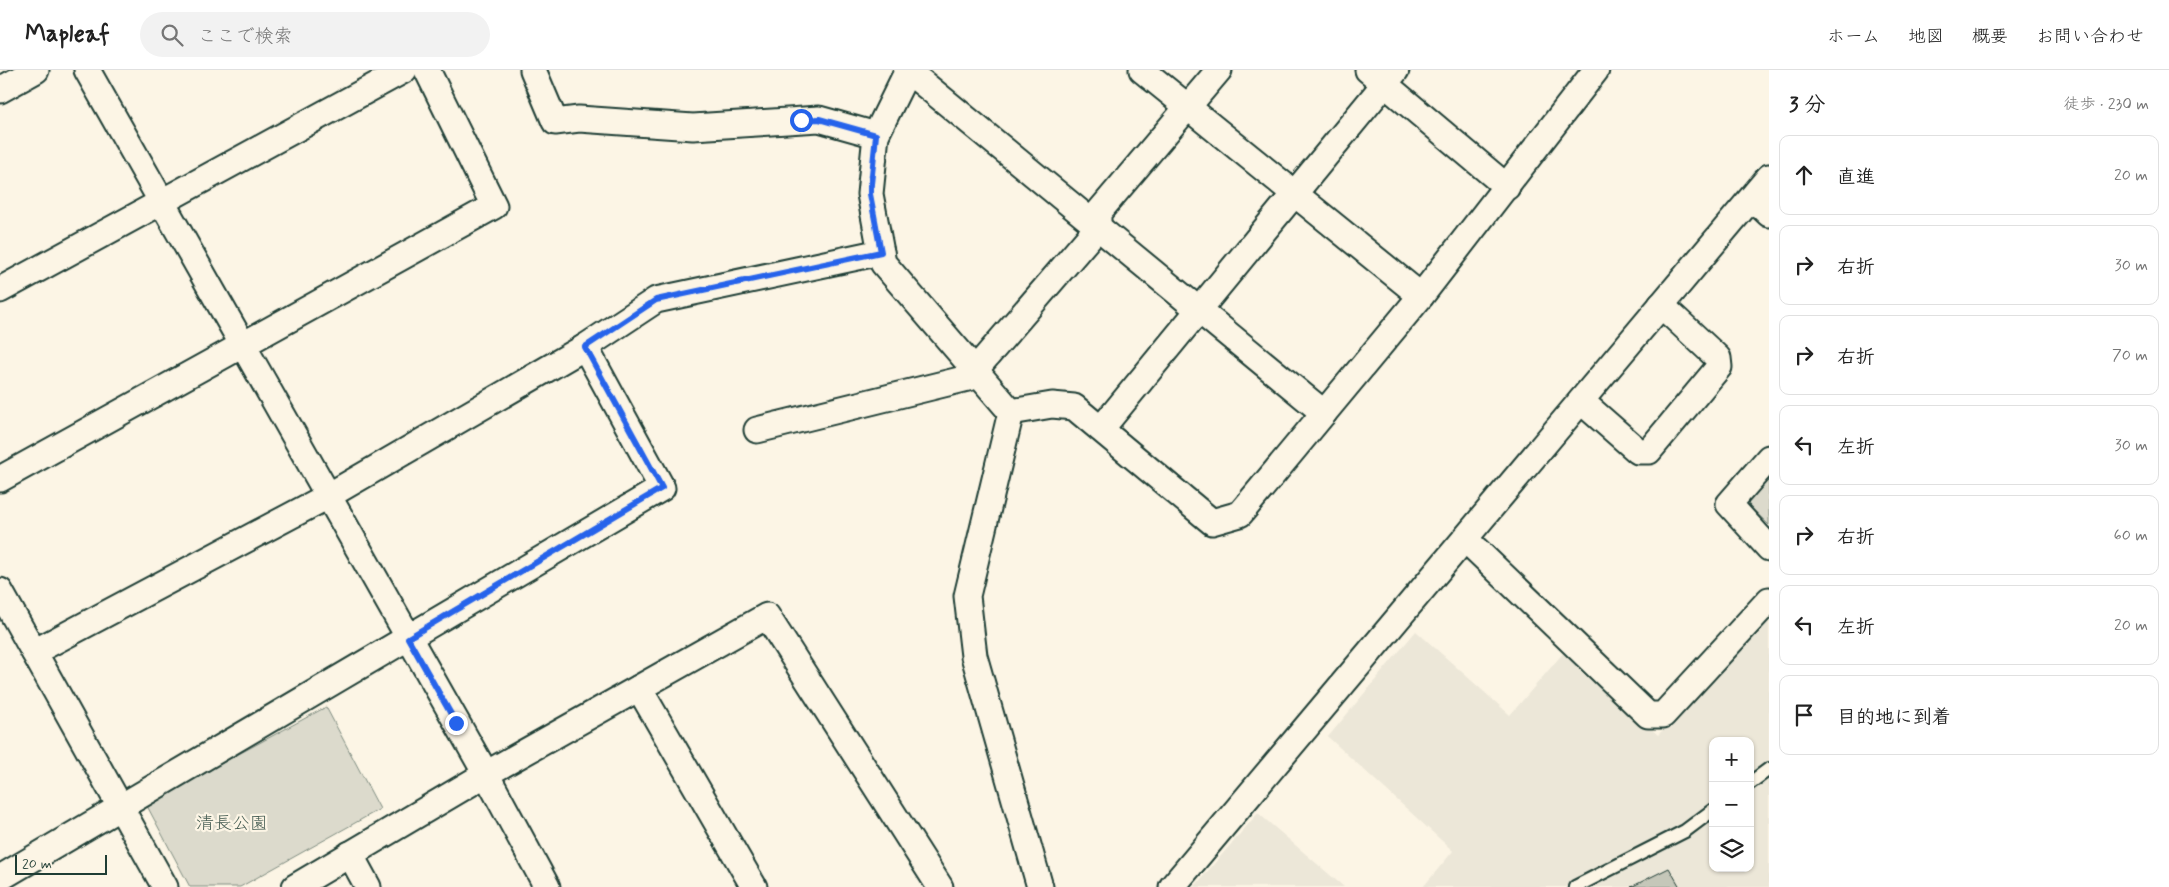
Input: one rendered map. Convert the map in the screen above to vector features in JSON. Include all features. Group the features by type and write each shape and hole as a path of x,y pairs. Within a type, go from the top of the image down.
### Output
{"street":[{"path":"0,90 36,70"},
{"path":"87,70 486,774 547,887"},
{"path":"0,290 404,70"},
{"path":"0,479 494,206 427,70"},
{"path":"533,70 555,122 579,119 693,128 819,119 876,135"},
{"path":"1011,412 883,264 870,194 876,135 907,70 1324,413"},
{"path":"1142,70 1421,296"},
{"path":"757,430 977,372 1098,227 1098,213 1219,70"},
{"path":"1011,412 1052,405 1074,407 1212,522 1240,514 1421,296 1596,70"},
{"path":"1100,429 1295,193 1383,75 1507,187"},
{"path":"1172,887 1661,305 1760,206 1769,177"},
{"path":"34,652 328,496 585,347 656,300 881,252"},
{"path":"1581,400 1638,451 1649,451 1719,367 1718,358 1661,305"},
{"path":"0,878 662,488 585,347"},
{"path":"1011,412 967,596 974,656 1040,887"},
{"path":"1769,458 1729,504 1769,548"},
{"path":"1465,539 1648,715 1663,715 1769,600"},
{"path":"0,590 165,887"},
{"path":"295,887 486,774 767,616 940,887"},
{"path":"639,688 754,887"},
{"path":"350,854 368,887"}],"lane":[{"path":"1751,782 1769,769"},
{"path":"1575,887 1685,831 1709,813"}],"shaded area":[{"path":"1769,620 1769,887 1423,887 1453,851 1328,737 1416,631 1510,715 1565,651 1658,735"},
{"path":"1258,813 1344,887 1194,887"}],"green space":[{"path":"1769,470 1769,525 1741,498"},
{"name":"清長公園","path":"326,707 380,809 240,887 190,887 146,804"}],"building":[{"path":"1669,868 1680,887 1631,887"}],"route":[{"path":"456,723 408,638 662,488 585,347 656,300 881,252 870,194 876,135 819,119 801,120"}]}
